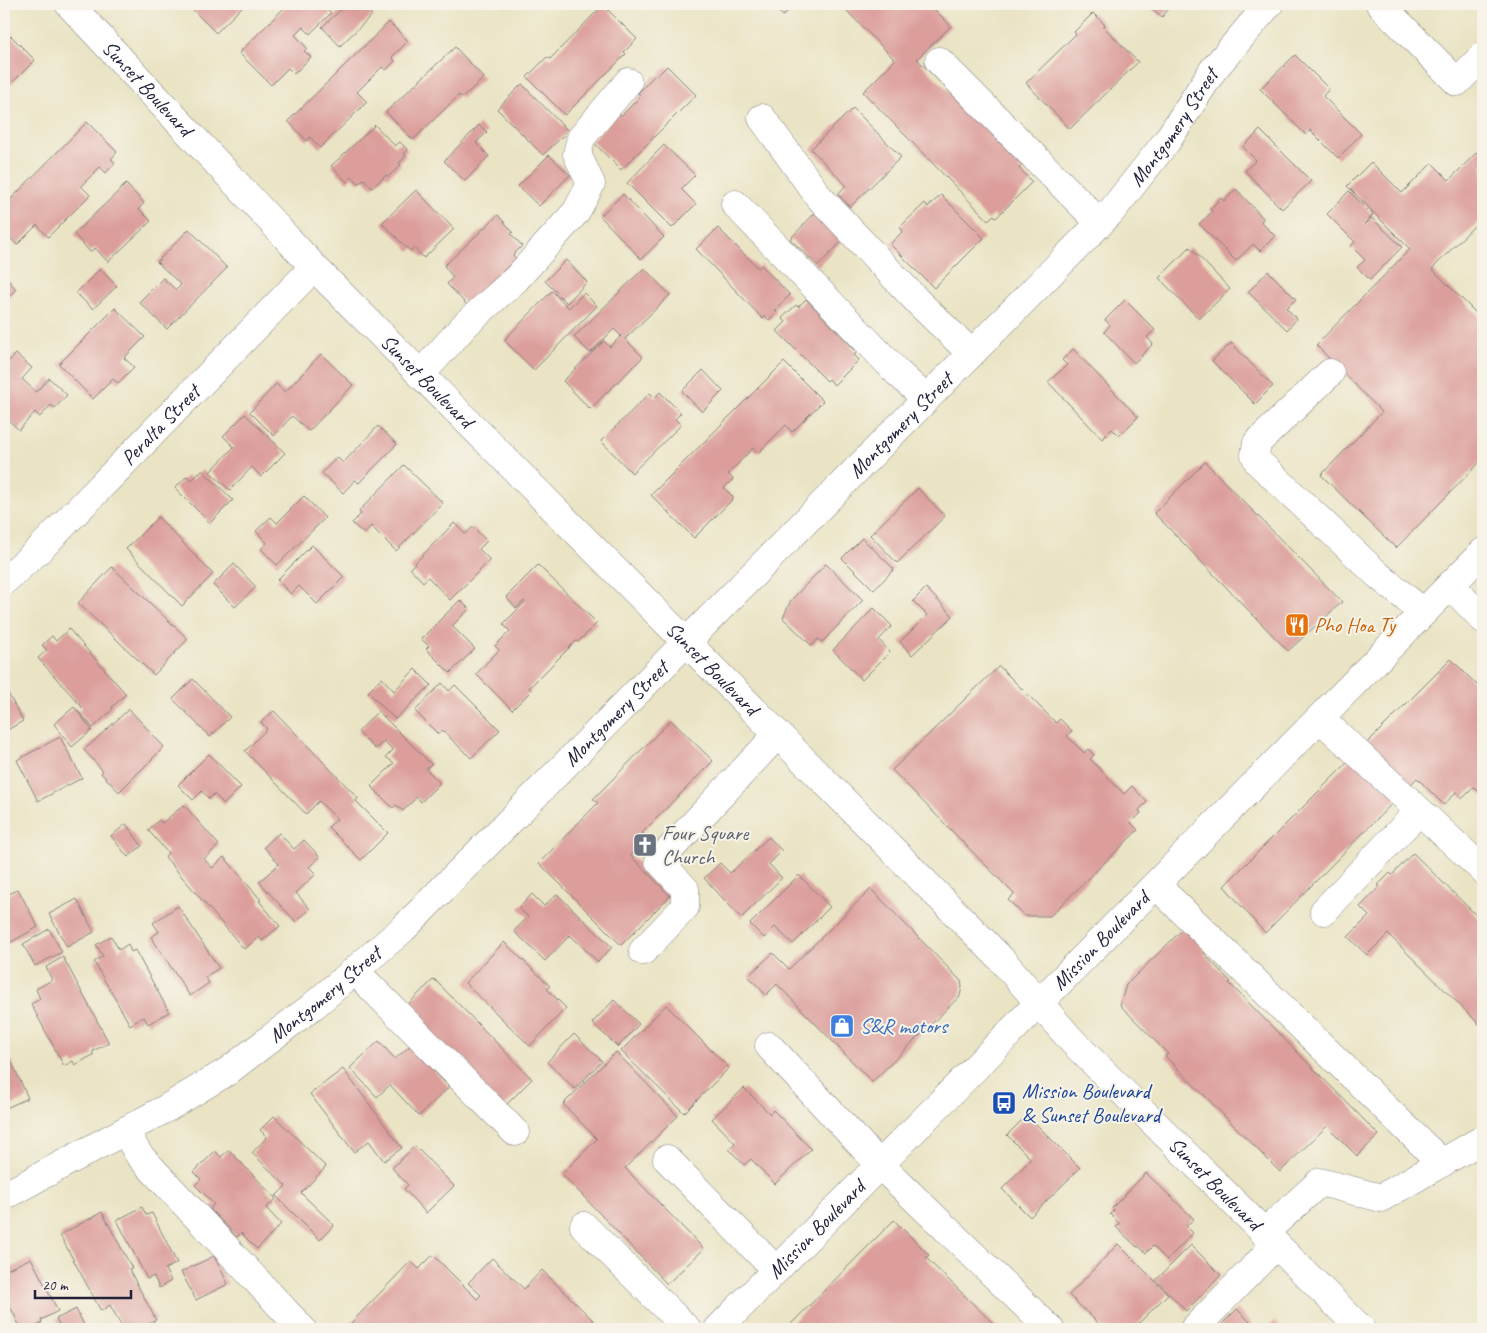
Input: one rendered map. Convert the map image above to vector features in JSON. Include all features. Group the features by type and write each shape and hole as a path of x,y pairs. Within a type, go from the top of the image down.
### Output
{"street":[{"name":"Montgomery Street","path":"4,1196 167,1108 228,1071 313,1006 403,929 1110,213 1167,141 1213,70 1269,4"},
{"path":"1385,5 1457,82 1483,56"},
{"name":"Sunset Boulevard","path":"85,9 314,267 1001,959 1072,1041 1361,1329"},
{"path":"939,61 1100,223"},
{"path":"420,374 466,324 516,279 576,212 590,184 577,154 581,138 628,82"},
{"path":"762,118 819,197 919,303 972,353"},
{"path":"735,204 898,373 926,399"},
{"name":"Peralta Street","path":"4,581 38,550 314,267"},
{"path":"1330,373 1257,444 1255,455 1258,462 1379,576 1423,612"},
{"name":"Mission Boulevard","path":"718,1329 1483,552"},
{"path":"1450,585 1483,619"},
{"path":"1320,718 1483,870"},
{"path":"644,951 685,907 685,889 660,861 777,735"},
{"path":"1324,911 1419,811"},
{"path":"1156,885 1442,1163"},
{"path":"355,970 515,1132"},
{"path":"769,1046 880,1165 1050,1329"},
{"path":"125,1131 139,1156 302,1329"},
{"path":"1194,1329 1320,1182 1381,1198 1483,1139"},
{"path":"667,1159 776,1270"},
{"path":"584,1226 687,1329"}],"building":[{"path":"187,4 245,4 216,33"},
{"path":"288,4 321,4 331,13 310,34 303,27 295,35 307,48 304,51 311,57 294,74 288,68 271,85 239,53"},
{"path":"347,4 362,4 372,15 340,46 322,27"},
{"path":"771,4 796,4 783,16"},
{"path":"840,4 929,4 951,26 917,59 1022,165 1019,168 1032,182 996,218 994,215 988,220 863,92 895,60"},
{"path":"1146,4 1173,4 1162,17"},
{"path":"603,5 637,39 624,52 626,54 565,115 527,77 547,57 550,59"},
{"path":"1093,13 1138,62 1070,129 1026,83 1076,34 1074,32"},
{"path":"389,22 408,41 392,57 395,61 386,70 382,67 357,92 367,102 320,148 310,137 307,141 288,121"},
{"path":"11,36 35,60 4,91 4,37 7,40"},
{"path":"455,47 484,78 462,98 459,95 413,140 386,112"},
{"path":"1295,55 1329,89 1323,96 1361,134 1338,158 1310,130 1306,135 1260,89"},
{"path":"667,66 696,95 621,170 592,141 618,112 621,116 641,96 638,93 655,75 657,76"},
{"path":"522,84 568,131 543,155 497,109"},
{"path":"853,108 901,157 850,207 838,194 846,185 811,149"},
{"path":"87,122 117,152 111,159 115,163 106,173 100,167 81,186 90,195 48,237 37,225 17,245 4,231 4,206"},
{"path":"375,125 395,146 400,142 408,150 404,154 406,156 399,163 401,165 372,188 364,179 359,183 352,177 347,182 331,166"},
{"path":"479,125 487,132 476,143 489,156 465,181 444,161"},
{"path":"1260,130 1311,181 1282,209 1245,171 1256,160 1243,147"},
{"path":"664,145 695,175 681,189 696,204 672,228 627,183"},
{"path":"1483,146 1483,217 1432,269 1483,320 1483,459 1396,548 1321,475 1382,412 1316,345 1410,249 1347,186 1371,162 1402,193 1432,163 1449,180"},
{"path":"549,155 570,175 539,206 518,186"},
{"path":"126,184 144,203 139,209 151,221 108,262 95,248 90,252 74,234"},
{"path":"1236,189 1263,218 1261,222 1275,236 1260,251 1253,244 1236,261 1199,224 1212,212 1210,209 1221,198 1224,201"},
{"path":"416,190 454,229 424,258 414,248 410,251 382,223"},
{"path":"1349,191 1373,215 1364,224 1372,218 1402,247 1370,280 1357,267 1365,260 1351,246 1355,242 1327,214"},
{"path":"623,194 664,237 641,259 600,216"},
{"path":"941,195 984,238 934,288 890,244 903,231 900,227 925,203 928,207"},
{"path":"815,213 843,240 818,266 790,239"},
{"path":"498,215 522,246 513,255 516,259 467,305 447,284 453,277 444,266"},
{"path":"718,228 758,268 761,265 790,295 775,309 777,312 769,320 765,316 763,319 696,249"},
{"path":"189,229 227,268 167,329 139,302 163,278 176,290 181,285 157,262"},
{"path":"1190,247 1230,289 1199,319 1159,278"},
{"path":"566,260 587,282 567,303 545,281"},
{"path":"644,268 670,295 625,339 643,357 590,409 563,381 604,341 610,347 621,336 614,329 590,353 574,337"},
{"path":"100,269 117,286 93,309 76,293"},
{"path":"1268,271 1296,299 1286,308 1297,319 1287,330 1248,292"},
{"path":"4,276 16,289 4,302"},
{"path":"552,291 569,308 584,293 597,306 534,370 504,340"},
{"path":"806,299 857,352 854,355 859,360 834,385 829,379 827,381 777,331 786,322 782,318 796,305 798,307"},
{"path":"1125,300 1155,330 1147,337 1153,344 1134,363 1104,332 1110,325 1105,320"},
{"path":"115,308 145,337 124,358 134,367 118,383 113,379 93,399 59,364"},
{"path":"1231,343 1273,386 1255,404 1212,361"},
{"path":"1073,349 1138,417 1119,436 1112,429 1102,439 1048,382 1067,365 1062,360"},
{"path":"16,354 32,368 22,379 36,392 49,378 67,395 55,408 51,405 40,417 35,412 19,430 4,416 4,360 7,363"},
{"path":"321,354 353,385 309,431 292,416 274,436 250,412 276,384 285,392"},
{"path":"784,362 823,401 792,432 786,425 758,453 753,448 728,474 733,479 724,488 734,498 694,538 651,495"},
{"path":"703,370 723,391 702,412 682,391"},
{"path":"660,392 681,413 675,419 681,425 632,473 601,441 650,393 655,398"},
{"path":"245,414 285,453 261,477 252,467 230,490 210,472 234,447 223,436"},
{"path":"378,426 397,444 359,483 355,480 343,493 322,473 337,457 343,463"},
{"path":"1205,462 1342,602 1288,651 1154,513"},
{"path":"404,465 443,503 396,551 371,526 364,534 352,523 361,514 359,511"},
{"path":"202,470 233,500 210,523 175,488 187,476 192,480"},
{"path":"918,488 945,516 897,563 870,535"},
{"path":"304,496 325,518 277,565 261,549 267,543 256,531 271,517 277,523"},
{"path":"158,517 213,574 182,606 126,549"},
{"path":"454,523 465,534 473,527 487,541 479,549 490,560 450,600 428,577 423,582 410,568"},
{"path":"862,538 894,569 874,590 842,558"},
{"path":"312,545 344,577 317,604 299,586 291,594 277,580"},
{"path":"234,564 256,587 235,607 213,585"},
{"path":"826,564 863,600 822,642 818,639 812,646 783,618 791,600"},
{"path":"538,565 597,623 529,688 532,690 512,710 476,674 499,650 495,646 510,631 503,624 525,602 516,608 506,597"},
{"path":"112,567 188,639 154,675 78,603"},
{"path":"926,588 953,616 912,655 900,642 927,615 913,601"},
{"path":"460,600 469,609 452,626 475,649 450,673 426,649 429,646 421,639"},
{"path":"874,608 892,626 879,640 890,652 862,680 833,650"},
{"path":"69,629 126,694 93,728 78,711 82,707 38,658 47,650 42,645 52,636 56,641"},
{"path":"1451,659 1483,691 1483,796 1474,787 1463,798 1456,792 1444,805 1417,778 1265,933 1224,886"},
{"path":"999,666 1056,723 1060,719 1072,731 1067,736 1084,753 1088,749 1094,755 1090,759 1124,794 1132,786 1147,802 1139,810 1141,813 1131,823 1138,830 1050,916 1025,916 1008,900 1014,894 892,770"},
{"path":"415,669 431,685 395,719 368,692 382,678 394,691"},
{"path":"193,679 230,717 210,737 173,699"},
{"path":"442,683 449,691 455,685 500,730 471,758 442,730 438,734 415,711"},
{"path":"4,686 23,721 4,732"},
{"path":"74,707 92,730 72,747 54,724"},
{"path":"129,709 164,747 119,792 101,773 103,771 84,750"},
{"path":"274,711 358,798 356,801 388,833 361,860 328,827 337,819 319,801 306,814 245,751 267,729 261,722"},
{"path":"378,711 431,764 426,769 440,783 421,802 417,797 403,811 396,805 393,808 371,786 394,763 386,757 393,750 384,741 375,749 358,732"},
{"path":"671,720 713,761 642,833 647,838 630,855 670,896 621,945 539,863 598,803 593,799"},
{"path":"60,737 82,778 38,801 17,760"},
{"path":"209,754 241,787 224,804 214,794 209,799 202,791 193,800 178,785"},
{"path":"184,805 219,845 204,859 212,868 224,857 261,900 259,901 280,926 262,941 259,937 244,949 165,857 168,853 148,830 159,820 162,823"},
{"path":"126,824 142,846 128,857 111,836"},
{"path":"279,833 294,849 304,840 320,857 309,867 316,874 296,893 310,909 296,922 259,882 279,864 264,847"},
{"path":"769,837 782,851 769,864 782,878 741,918 704,878 720,863 730,873"},
{"path":"1413,853 1483,922 1483,1028 1388,934 1367,955 1348,937 1369,916 1360,907 1380,886 1378,885 1390,873 1392,875"},
{"path":"799,875 830,907 793,944 775,927 764,938 750,924"},
{"path":"18,889 38,927 4,946 4,897"},
{"path":"871,889 961,981 962,987 960,996 872,1082 777,984 766,995 748,976 773,953 789,969"},
{"path":"532,894 544,906 557,894 612,947 598,962 570,935 545,961 514,931 528,917 519,908"},
{"path":"77,899 94,932 67,947 49,914"},
{"path":"178,906 219,968 205,977 209,983 190,996 151,937 159,932 153,923"},
{"path":"1184,928 1202,946 1205,955 1231,982 1229,983 1379,1135 1357,1156 1327,1126 1280,1172 1165,1056 1168,1054 1120,1005 1126,985"},
{"path":"49,929 62,952 35,966 23,944"},
{"path":"111,936 119,950 128,944 131,952 135,950 169,1012 148,1024 144,1017 130,1025 94,962 103,956 96,945"},
{"path":"504,942 550,986 547,989 566,1008 530,1046 465,983"},
{"path":"63,957 109,1043 93,1051 93,1055 75,1065 73,1061 64,1066 31,1004 40,999 36,989 52,980 46,967"},
{"path":"434,979 532,1079 503,1108 404,1008"},
{"path":"614,1000 639,1024 618,1047 592,1023"},
{"path":"666,1005 729,1068 684,1113 621,1051"},
{"path":"574,1034 602,1061 575,1089 547,1062"},
{"path":"379,1041 395,1059 410,1046 449,1087 419,1116 390,1085 377,1097 350,1068"},
{"path":"4,1045 28,1098 4,1109"},
{"path":"616,1052 678,1116 625,1168 704,1249 667,1284 562,1174 597,1139 563,1104"},
{"path":"343,1069 402,1148 384,1161 369,1141 354,1152 310,1094"},
{"path":"744,1088 770,1114 773,1110 811,1149 775,1184 751,1159 744,1165 729,1149 735,1143 712,1119"},
{"path":"1027,1115 1080,1168 1030,1217 1002,1189 1031,1159 1007,1135"},
{"path":"274,1116 326,1167 301,1193 334,1225 320,1240 276,1196 286,1186 252,1153 267,1137 260,1130"},
{"path":"415,1146 454,1186 426,1213 404,1189 408,1185 392,1168"},
{"path":"229,1150 276,1199 266,1208 281,1224 257,1249 241,1233 237,1237 210,1209 214,1204 195,1185 201,1179 194,1172 215,1151 221,1157"},
{"path":"1146,1173 1194,1219 1186,1226 1193,1233 1167,1260 1153,1246 1146,1253 1137,1247 1116,1227 1120,1224 1110,1214 1114,1210 1112,1208"},
{"path":"142,1207 146,1215 152,1213 177,1263 165,1269 171,1281 159,1288 154,1276 147,1279 117,1220"},
{"path":"102,1212 132,1268 129,1269 156,1320 139,1329 123,1329 110,1305 101,1311 60,1235"},
{"path":"894,1220 929,1255 926,1258 999,1329 787,1328"},
{"path":"1118,1244 1168,1294 1133,1329 1104,1329 1069,1295"},
{"path":"1191,1245 1221,1275 1186,1311 1156,1280"},
{"path":"433,1255 477,1299 481,1295 468,1283 492,1258 524,1289 542,1270 602,1329 354,1329 349,1325 411,1261 419,1269"},
{"path":"214,1256 228,1284 196,1300 181,1272"},
{"path":"31,1258 58,1311 41,1320 42,1323 30,1329 21,1329 4,1294 4,1271"},
{"path":"76,1309 86,1329 61,1329 56,1319"},
{"path":"1237,1309 1255,1327 1258,1324 1263,1329 1220,1329 1223,1327 1221,1325"},
{"path":"1275,1321 1282,1329 1265,1329"}],"place":[{"name":"Pho Hoa Ty","path":"1297,625"},
{"name":"Four Square Church","path":"645,845"},
{"name":"S&R motors","path":"842,1026"},
{"name":"Mission Boulevard & Sunset Boulevard","path":"1004,1103"}]}
